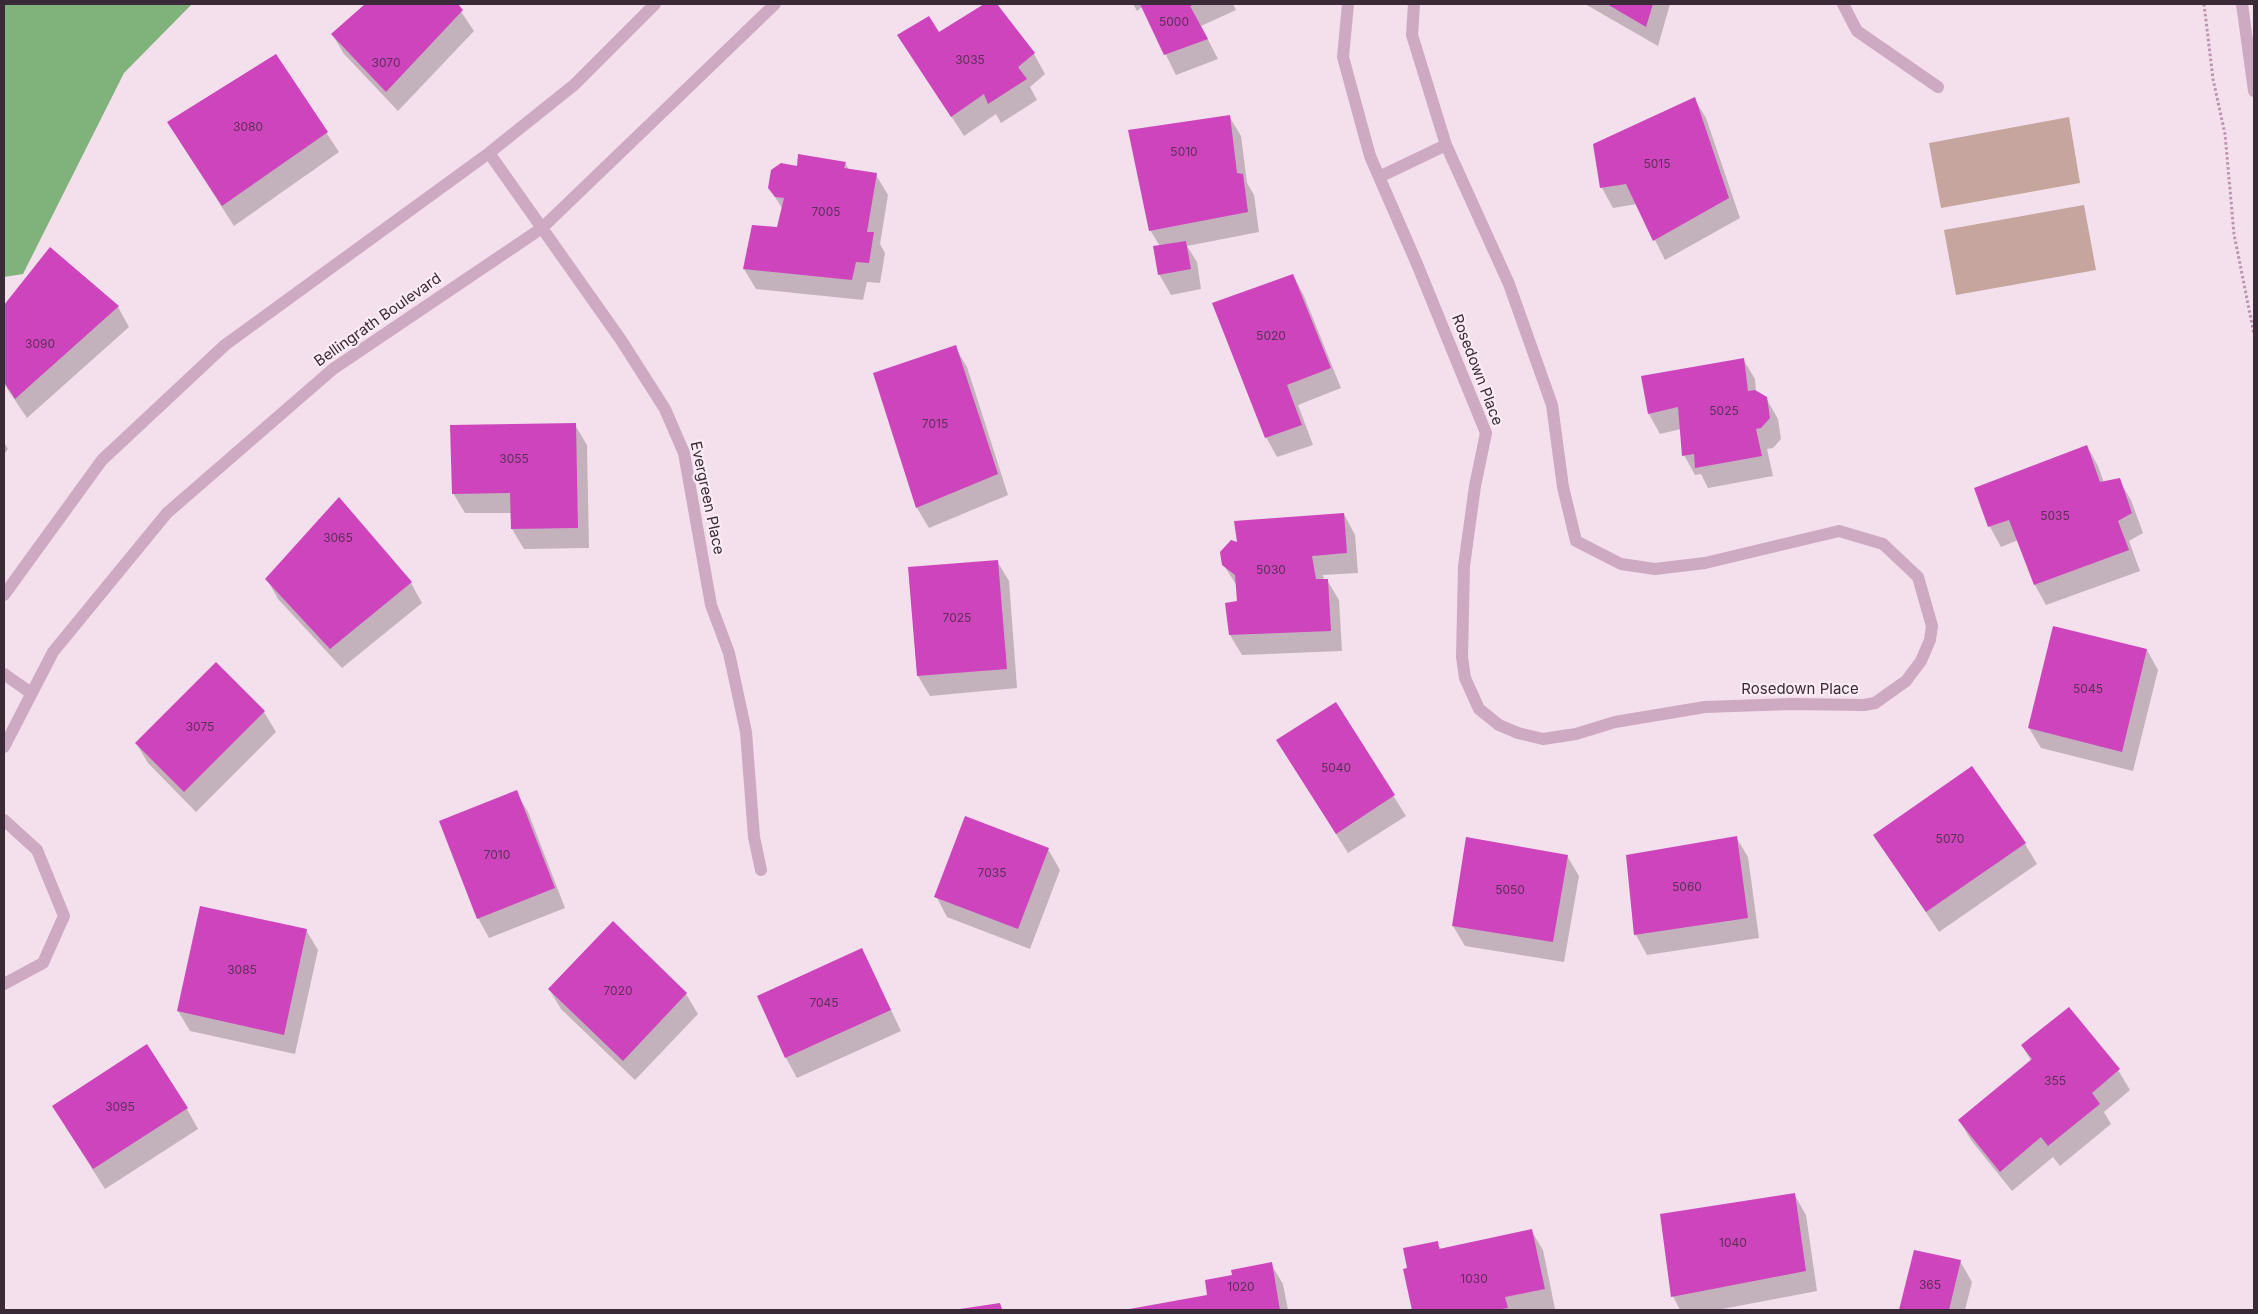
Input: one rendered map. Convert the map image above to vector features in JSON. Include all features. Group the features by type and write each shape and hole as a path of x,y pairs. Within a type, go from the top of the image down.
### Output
{"street":[{"path":"4,595 102,460 225,345 489,153 574,85 655,4"},
{"name":"Bellingrath Boulevard","path":"4,747 53,652 167,513 333,368 542,228 775,4"},
{"name":"Rosedown Place","path":"1348,4 1344,56 1370,156 1486,433 1475,486 1464,575 1462,657 1465,678 1479,709 1499,724 1518,734 1543,738 1576,734 1616,722 1705,706 1864,705 1875,703 1906,680 1921,661 1930,640 1932,626 1918,577 1883,544 1839,531 1705,563 1655,569 1621,564 1576,542 1563,487 1552,405 1510,284 1446,146 1412,35 1414,4"},
{"path":"1843,4 1857,31 1938,87"},
{"path":"2242,4 2254,91"},
{"path":"1379,177 1446,146"},
{"name":"Evergreen Place","path":"489,153 621,340 660,402 684,453 711,605 729,653 746,732 754,837 761,870"},
{"path":"4,674 32,693"},
{"path":"4,820 37,850 64,916 44,963 4,984"}],"path":[{"path":"2204,4 2213,80 2225,134 2234,234 2254,334"}],"shaded area":[{"path":"4,4 192,4 124,73 23,274 4,277"},
{"path":"2069,117 2080,183 1941,208 1929,143"},
{"path":"2084,205 2096,270 1956,295 1944,230"}],"building":[{"path":"365,4 458,4 463,10 386,92 331,34"},
{"path":"984,4 997,4 1035,53 1018,67 1027,79 988,104 984,94 951,117 897,35 929,16 939,32"},
{"path":"1140,4 1195,4 1190,6 1208,39 1164,55"},
{"path":"1607,4 1653,4 1646,27"},
{"path":"276,54 328,132 222,206 167,122"},
{"path":"1695,97 1729,198 1653,241 1626,184 1600,188 1593,144"},
{"path":"1230,115 1237,173 1243,174 1248,212 1149,231 1128,130"},
{"path":"798,154 846,162 844,168 877,173 867,232 874,232 869,263 856,262 852,280 743,269 752,225 777,227 784,198 775,197 768,188 771,170 781,163 797,166"},
{"path":"1186,241 1191,269 1158,275 1153,246"},
{"path":"50,247 119,306 15,399 4,382 4,305"},
{"path":"1293,274 1331,368 1287,385 1302,425 1265,438 1212,303"},
{"path":"956,345 998,474 916,508 873,373"},
{"path":"1744,358 1748,391 1755,390 1767,397 1770,418 1761,428 1756,429 1762,456 1695,468 1694,454 1682,456 1678,407 1648,414 1641,376"},
{"path":"576,423 578,528 511,529 510,493 452,494 450,425"},
{"path":"2087,445 2100,482 2120,478 2132,513 2118,521 2129,550 2034,585 2009,520 1988,527 1974,488"},
{"path":"339,497 412,582 330,649 265,579"},
{"path":"1344,513 1347,553 1312,556 1316,579 1328,579 1331,631 1229,635 1225,603 1237,601 1235,575 1222,565 1220,552 1231,540 1237,542 1234,521"},
{"path":"998,560 1007,669 917,676 908,567"},
{"path":"2053,626 2147,649 2122,752 2028,728"},
{"path":"216,662 265,711 184,792 135,743"},
{"path":"1336,702 1395,795 1336,834 1276,740"},
{"path":"1972,766 2026,843 1926,912 1873,835"},
{"path":"517,790 555,888 477,919 439,821"},
{"path":"965,816 1049,848 1018,929 934,897"},
{"path":"1737,836 1748,918 1634,935 1626,855"},
{"path":"1466,837 1568,855 1553,942 1452,926"},
{"path":"200,906 307,929 284,1035 177,1011"},
{"path":"613,921 687,993 623,1061 548,989"},
{"path":"862,948 891,1010 785,1058 757,996"},
{"path":"2069,1007 2120,1069 2092,1093 2100,1104 2048,1146 2041,1137 2000,1172 1958,1120 2032,1059 2021,1045"},
{"path":"147,1044 188,1108 93,1169 52,1106"},
{"path":"1795,1193 1806,1271 1671,1297 1660,1214"},
{"path":"1532,1229 1545,1289 1505,1297 1508,1308 1496,1310 1412,1310 1403,1269 1407,1268 1403,1248 1438,1241 1439,1249"},
{"path":"1914,1250 1961,1260 1949,1310 1899,1310"},
{"path":"1272,1262 1280,1310 1124,1310 1207,1295 1205,1280 1232,1275 1231,1270"},
{"path":"1000,1303 1002,1310 960,1310 960,1309"}]}
